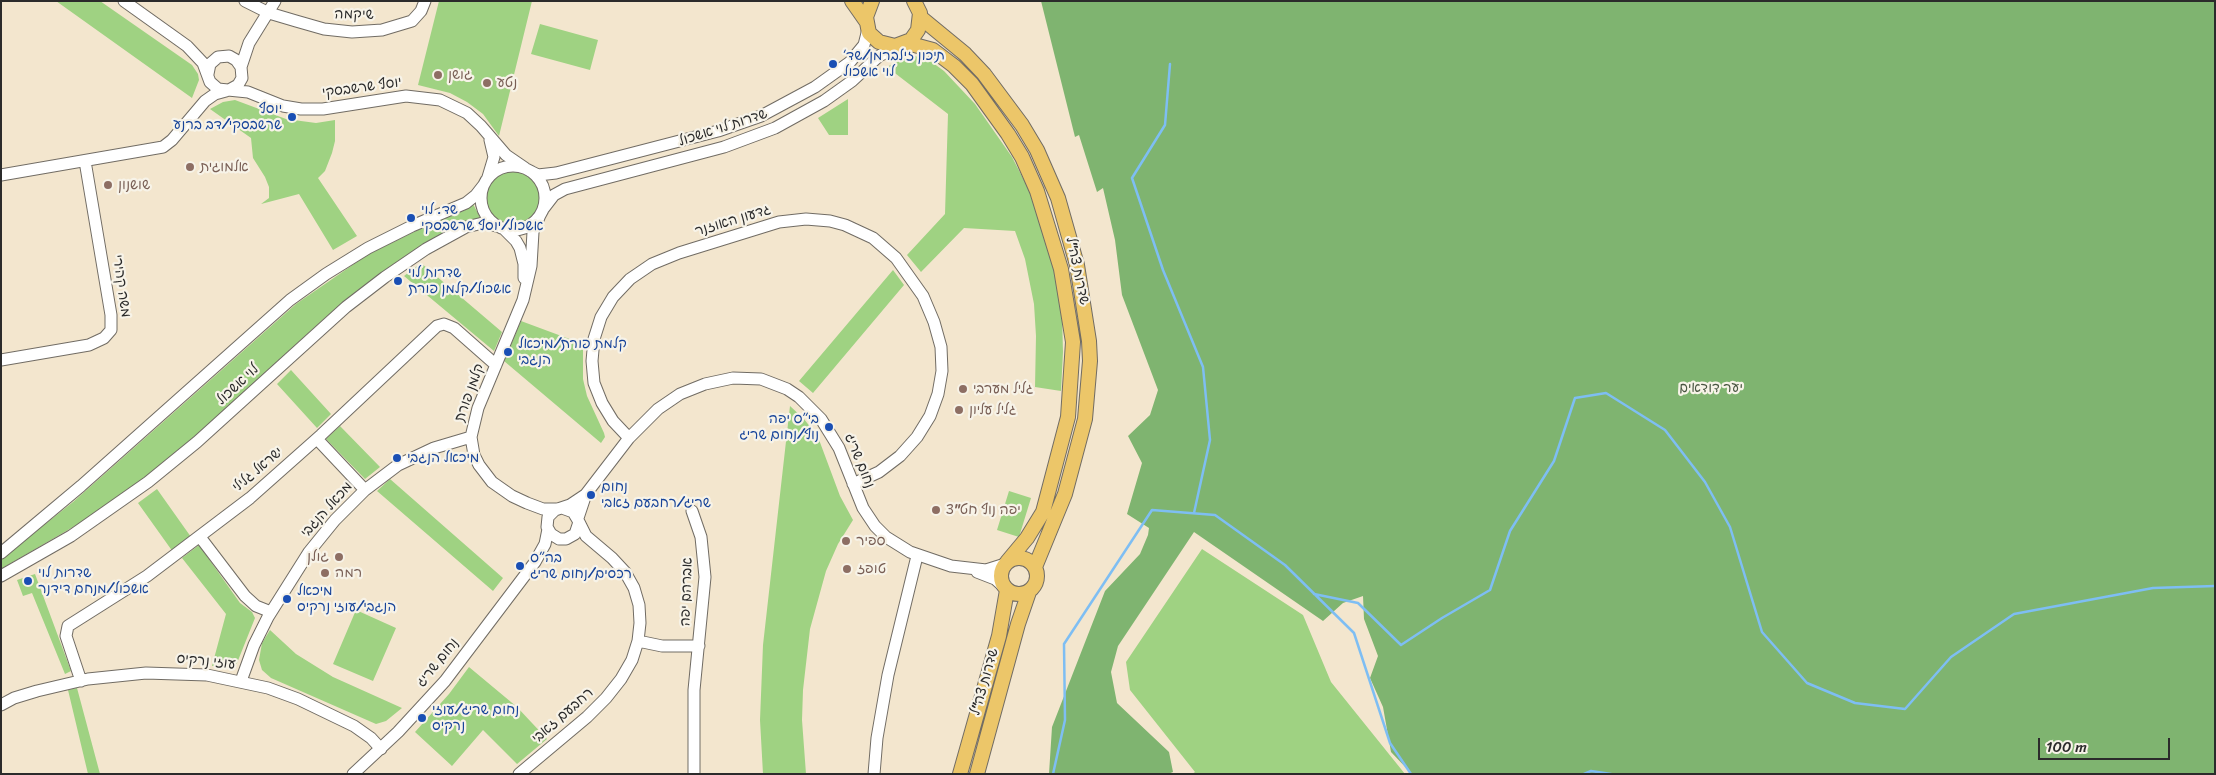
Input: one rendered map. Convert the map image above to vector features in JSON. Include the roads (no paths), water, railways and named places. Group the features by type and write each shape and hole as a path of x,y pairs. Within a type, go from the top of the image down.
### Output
{"main road":[{"path":"852,1 867,25"},
{"path":"867,25 866,12 872,1"},
{"path":"903,44 916,34 920,17 914,1"},
{"name":"שדרות צה\"ל","path":"920,17 965,54 984,74 1022,125 1037,150 1058,198 1077,265 1089,341 1090,361 1084,419 1065,494 1035,567"},
{"name":"שדרות צה\"ל","path":"867,25 875,40 883,44 924,46 942,55 972,84 1004,127 1022,157 1037,191 1061,269 1073,342 1068,417 1043,512 1027,538 1006,563"},
{"path":"1021,558 1029,561 1035,567 1037,581 1029,592 1018,595 1006,589 1001,575 1006,563 1021,558"},
{"name":"שדרות צה\"ל","path":"960,774 999,636 1006,589"},
{"name":"שדרות צה\"ל","path":"977,774 1018,624 1029,592"}],"street":[{"name":"שיקמה","path":"245,1 269,13 324,28 367,32 412,21 421,11 425,1"},
{"path":"203,102 240,82 248,43 275,1"},
{"path":"129,3 187,46 203,63 208,77 216,88 228,90"},
{"name":"שדרות לוי אשכול","path":"527,170 538,174 556,173 718,131 760,116 802,95 839,71 860,51 865,41 867,25"},
{"path":"1,175 163,147 172,140 203,102 209,90 210,64 248,43"},
{"name":"שדרות לוי אשכול","path":"542,212 554,195 564,189 724,147 775,128 824,101 852,81 878,56 903,44"},
{"path":"187,46 210,56 224,56 236,60 242,68 247,82 261,97"},
{"name":"יוסף שרשבסקי","path":"228,90 248,92 289,107 313,109 392,97 430,97 459,108 474,119 506,155 527,170"},
{"path":"1,553 70,496 290,300 368,248 412,226 466,203 476,195 485,182 496,170 505,167 515,166 527,170 538,178 543,186 545,196 542,212 533,223 515,231 500,228 488,219 482,210 480,201 485,182 494,157 488,134"},
{"name":"משה קהירי","path":"1,360 89,345 104,338 110,330 112,315 85,161"},
{"name":"קלמן פורת","path":"542,212 533,232 531,266 521,307 478,408 471,437 474,455 485,474 502,489 524,502 543,509 559,508"},
{"name":"גדעון האוזנר","path":"629,438 613,422 602,403 594,382 592,361 594,339 599,324 613,297 630,279 652,264 687,250 779,222 797,219 830,221 845,225 866,235 896,258 923,296 934,322 941,347 942,371 938,394 930,416 917,437 900,456 879,472 852,484"},
{"name":"לוי אשכול","path":"1,576 71,536 148,482 220,422 346,307 392,272 426,249 466,227 483,223 500,228"},
{"name":"קלמן פורת","path":"500,228 516,241 523,256 524,282 521,307"},
{"name":"ישראל גלילי","path":"81,681 66,636 68,626 140,581 250,498 317,439 438,325 446,324 454,328 496,365"},
{"name":"נחום שריג","path":"559,508 573,503 586,494 629,438 658,409 692,388 733,378 761,379 787,389 799,397 821,419 839,448 863,508 875,526 897,545 937,563 991,577 1006,589"},
{"name":"מכאל הנגבי","path":"241,681 254,645 271,612 309,552 335,520 365,490 398,465 434,448 471,437"},
{"path":"317,439 365,490"},
{"name":"נחום שריג","path":"578,520 586,494"},
{"name":"קלמן פורת","path":"524,502 539,516 548,528"},
{"path":"559,508 571,510 578,520 576,532 566,539 554,537 548,528 548,518 559,508"},
{"name":"אברהם יפה","path":"692,511 701,537 705,563 704,604 693,704 694,774"},
{"name":"רחבעם זאבי","path":"519,774 587,717 606,698 621,679 632,660 638,641 640,614 634,588 618,565 582,531 578,520"},
{"name":"נחום שריג","path":"354,774 414,716 445,681 535,562 545,544 548,528"},
{"path":"200,537 245,596 256,606 271,612"},
{"name":"נחום שריג","path":"535,562 552,546 566,539"},
{"name":"רחבעם זאבי","path":"566,539 580,540 596,546"},
{"path":"874,774 876,747 888,675 918,556"},
{"name":"נחום שריג","path":"966,569 990,569 1006,563"},
{"name":"אברהם יפה","path":"638,641 662,646 699,646"},
{"name":"עוזי נרקיס","path":"1,705 14,698 81,681 117,676 176,673 207,675 241,681 298,699 363,731 381,749"},
{"name":"עוזי נרקיס","path":"1,697 14,698"}],"waterway":[{"path":"1170,64 1165,125 1132,178 1163,270 1203,367 1210,440 1194,513"},
{"path":"1314,594 1358,603 1401,645 1490,590 1510,531 1554,461 1575,398 1606,393 1665,430 1705,482 1730,527 1762,632 1807,683 1855,703 1905,709 1951,657 2014,614 2153,588 2215,586"},
{"path":"1053,774 1065,720 1064,644 1152,510 1215,515 1285,565 1354,633 1390,743 1411,774"},
{"path":"1584,774 1591,771 1611,774"}],"place":[{"name":"תיכון זילברמן/שד׳ לוי אשכול","path":"833,64"},
{"name":"גושן","path":"438,75"},
{"name":"נטע","path":"487,83"},
{"name":"יוסף שרשבסקי/דב ברנע","path":"292,117"},
{"name":"אלמוגית","path":"190,167"},
{"name":"שושנון","path":"108,185"},
{"name":"שד. לוי אשכול/יוסף שרשבסקי","path":"411,218"},
{"name":"שדרות לוי אשכול/קלמן פורת","path":"398,281"},
{"name":"קלמת פורת/מיכאל הנגבי","path":"508,352"},
{"name":"גליל מערבי","path":"963,389"},
{"name":"גליל עליון","path":"959,410"},
{"name":"בי״ס יפה נוף/נחום שריג","path":"829,427"},
{"name":"מיכאל הנגבי","path":"397,458"},
{"name":"נחום שריג/רחבעם זאבי","path":"591,495"},
{"name":"יפה נוף חט\"צ","path":"936,510"},
{"name":"ספיר","path":"846,541"},
{"name":"גולן","path":"339,557"},
{"name":"בה״ס רכסים/נחום שריג","path":"520,566"},
{"name":"טופז","path":"847,569"},
{"name":"רמה","path":"325,573"},
{"name":"שדרות לוי אשכול/מנחם דידנר","path":"28,581"},
{"name":"מיכאל הנגבי/עוזי נרקיס","path":"287,599"},
{"name":"נחום שריג/עוזי נרקיס","path":"422,718"}],"park label":[{"name":"יער דודאים","path":"1711,388"}]}
